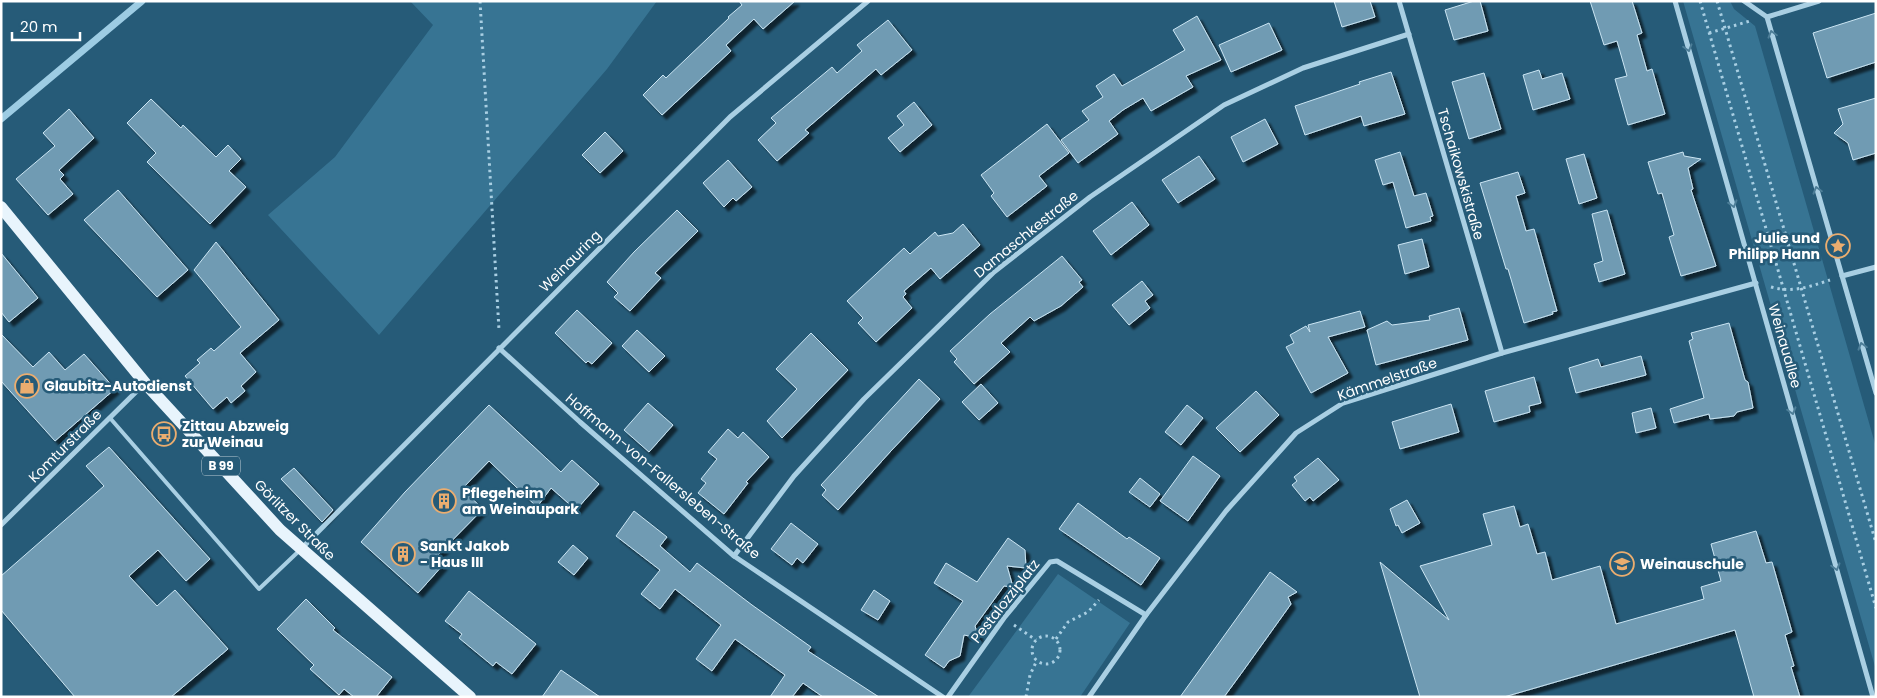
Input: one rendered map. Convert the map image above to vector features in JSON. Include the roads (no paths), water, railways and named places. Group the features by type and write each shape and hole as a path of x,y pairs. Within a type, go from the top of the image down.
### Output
{"main road":[{"name":"Görlitzer Straße","path":"1,207 145,383 280,530 300,550 470,697"}],"street":[{"name":"Weinauring","path":"300,550 730,117 868,1"},
{"name":"Tschaikowskistraße","path":"1399,1 1502,353"},
{"name":"Weinauallee","path":"1675,1 1873,697"},
{"path":"1744,1 1767,16 1876,393"},
{"path":"1767,16 1819,1"},
{"name":"Damaschkestraße","path":"734,556 794,476 864,398 994,272 1090,197 1224,105 1303,68 1409,34"},
{"path":"1842,276 1876,267"},
{"name":"Kämmelstraße","path":"1088,697 1146,615 1226,511 1296,433 1343,403 1502,353 1756,283"},
{"name":"Hoffmann-von-Fallersleben-Straße","path":"499,348 580,422 734,556 943,697"},
{"name":"Komturstraße","path":"1,525 145,383"},
{"name":"Pestalozziplatz","path":"948,697 1004,618 1050,562 1057,560 1146,615"}],"lane":[{"path":"110,418 259,589 300,550"}],"waterway":[{"path":"1,119 142,1"}],"place":[{"name":"Julie und Philipp Hann","path":"1838,246"},
{"name":"Glaubitz-Autodienst","path":"27,386"},
{"name":"Zittau Abzweig zur Weinau","path":"164,434"},
{"name":"Pflegeheim am Weinaupark","path":"444,501"},
{"name":"Sankt Jakob - Haus III","path":"403,554"},
{"name":"Weinauschule","path":"1622,564"}]}
